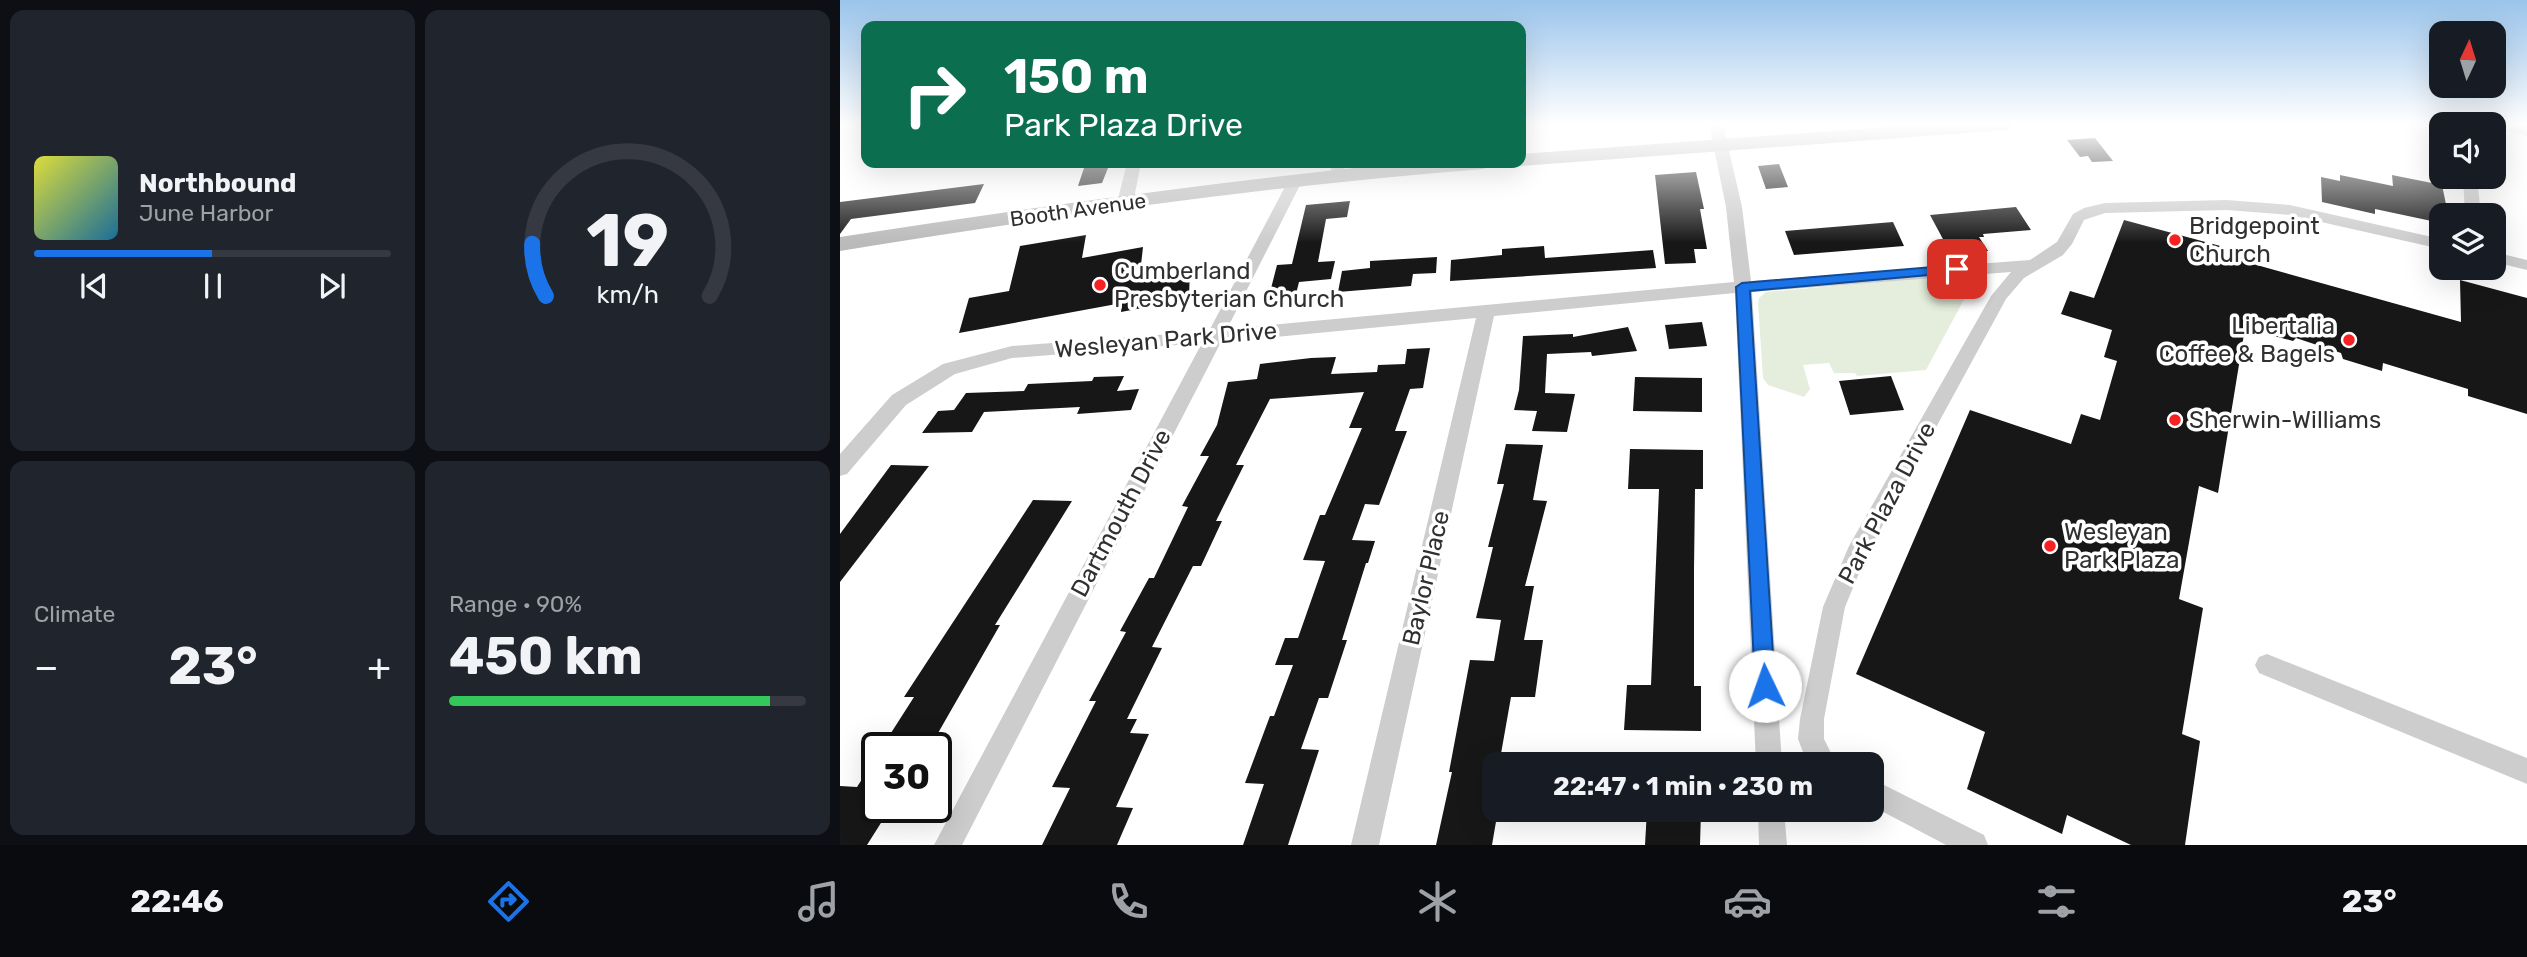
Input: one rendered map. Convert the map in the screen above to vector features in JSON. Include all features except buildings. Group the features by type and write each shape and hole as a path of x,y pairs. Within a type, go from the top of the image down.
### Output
{"street":[{"path":"1725,163 1734,206 1742,287 1768,752"},
{"path":"1125,203 1133,168"},
{"name":"Booth Avenue","path":"840,244 1295,181 1338,170 1376,168"},
{"name":"Dartmouth Drive","path":"948,845 1295,181"},
{"name":"Park Plaza Drive","path":"1815,752 1811,739 1812,719 1834,607 1854,559 1999,296 2018,274 2064,244 2078,217 2088,211 2127,206 2227,205 2290,210 2429,241"},
{"path":"2506,260 2527,265"},
{"name":"Park Plaza Drive","path":"1742,287 2031,265"},
{"name":"Wesleyan Park Drive","path":"840,468 899,400 923,383 949,369 1012,352 1216,336 1742,287"},
{"name":"Baylor Place","path":"1365,845 1486,311"},
{"path":"2267,665 2527,771"},
{"path":"1884,798 1973,845"},
{"path":"1772,822 1773,845"}],"green space":[{"path":"1966,274 1975,279 1926,370 1857,376 1855,373 1834,373 1829,363 1803,365 1810,389 1804,397 1768,385 1763,378 1758,303 1759,298 1766,292"}],"place":[{"name":"Bridgepoint Church","path":"2175,240"},
{"name":"Cumberland Presbyterian Church","path":"1100,285"},
{"name":"Libertalia Coffee & Bagels","path":"2349,340"},
{"name":"Sherwin-Williams","path":"2175,420"},
{"name":"Wesleyan Park Plaza","path":"2050,546"}],"route":[{"path":"1765,686 1742,287 1957,269"}]}
